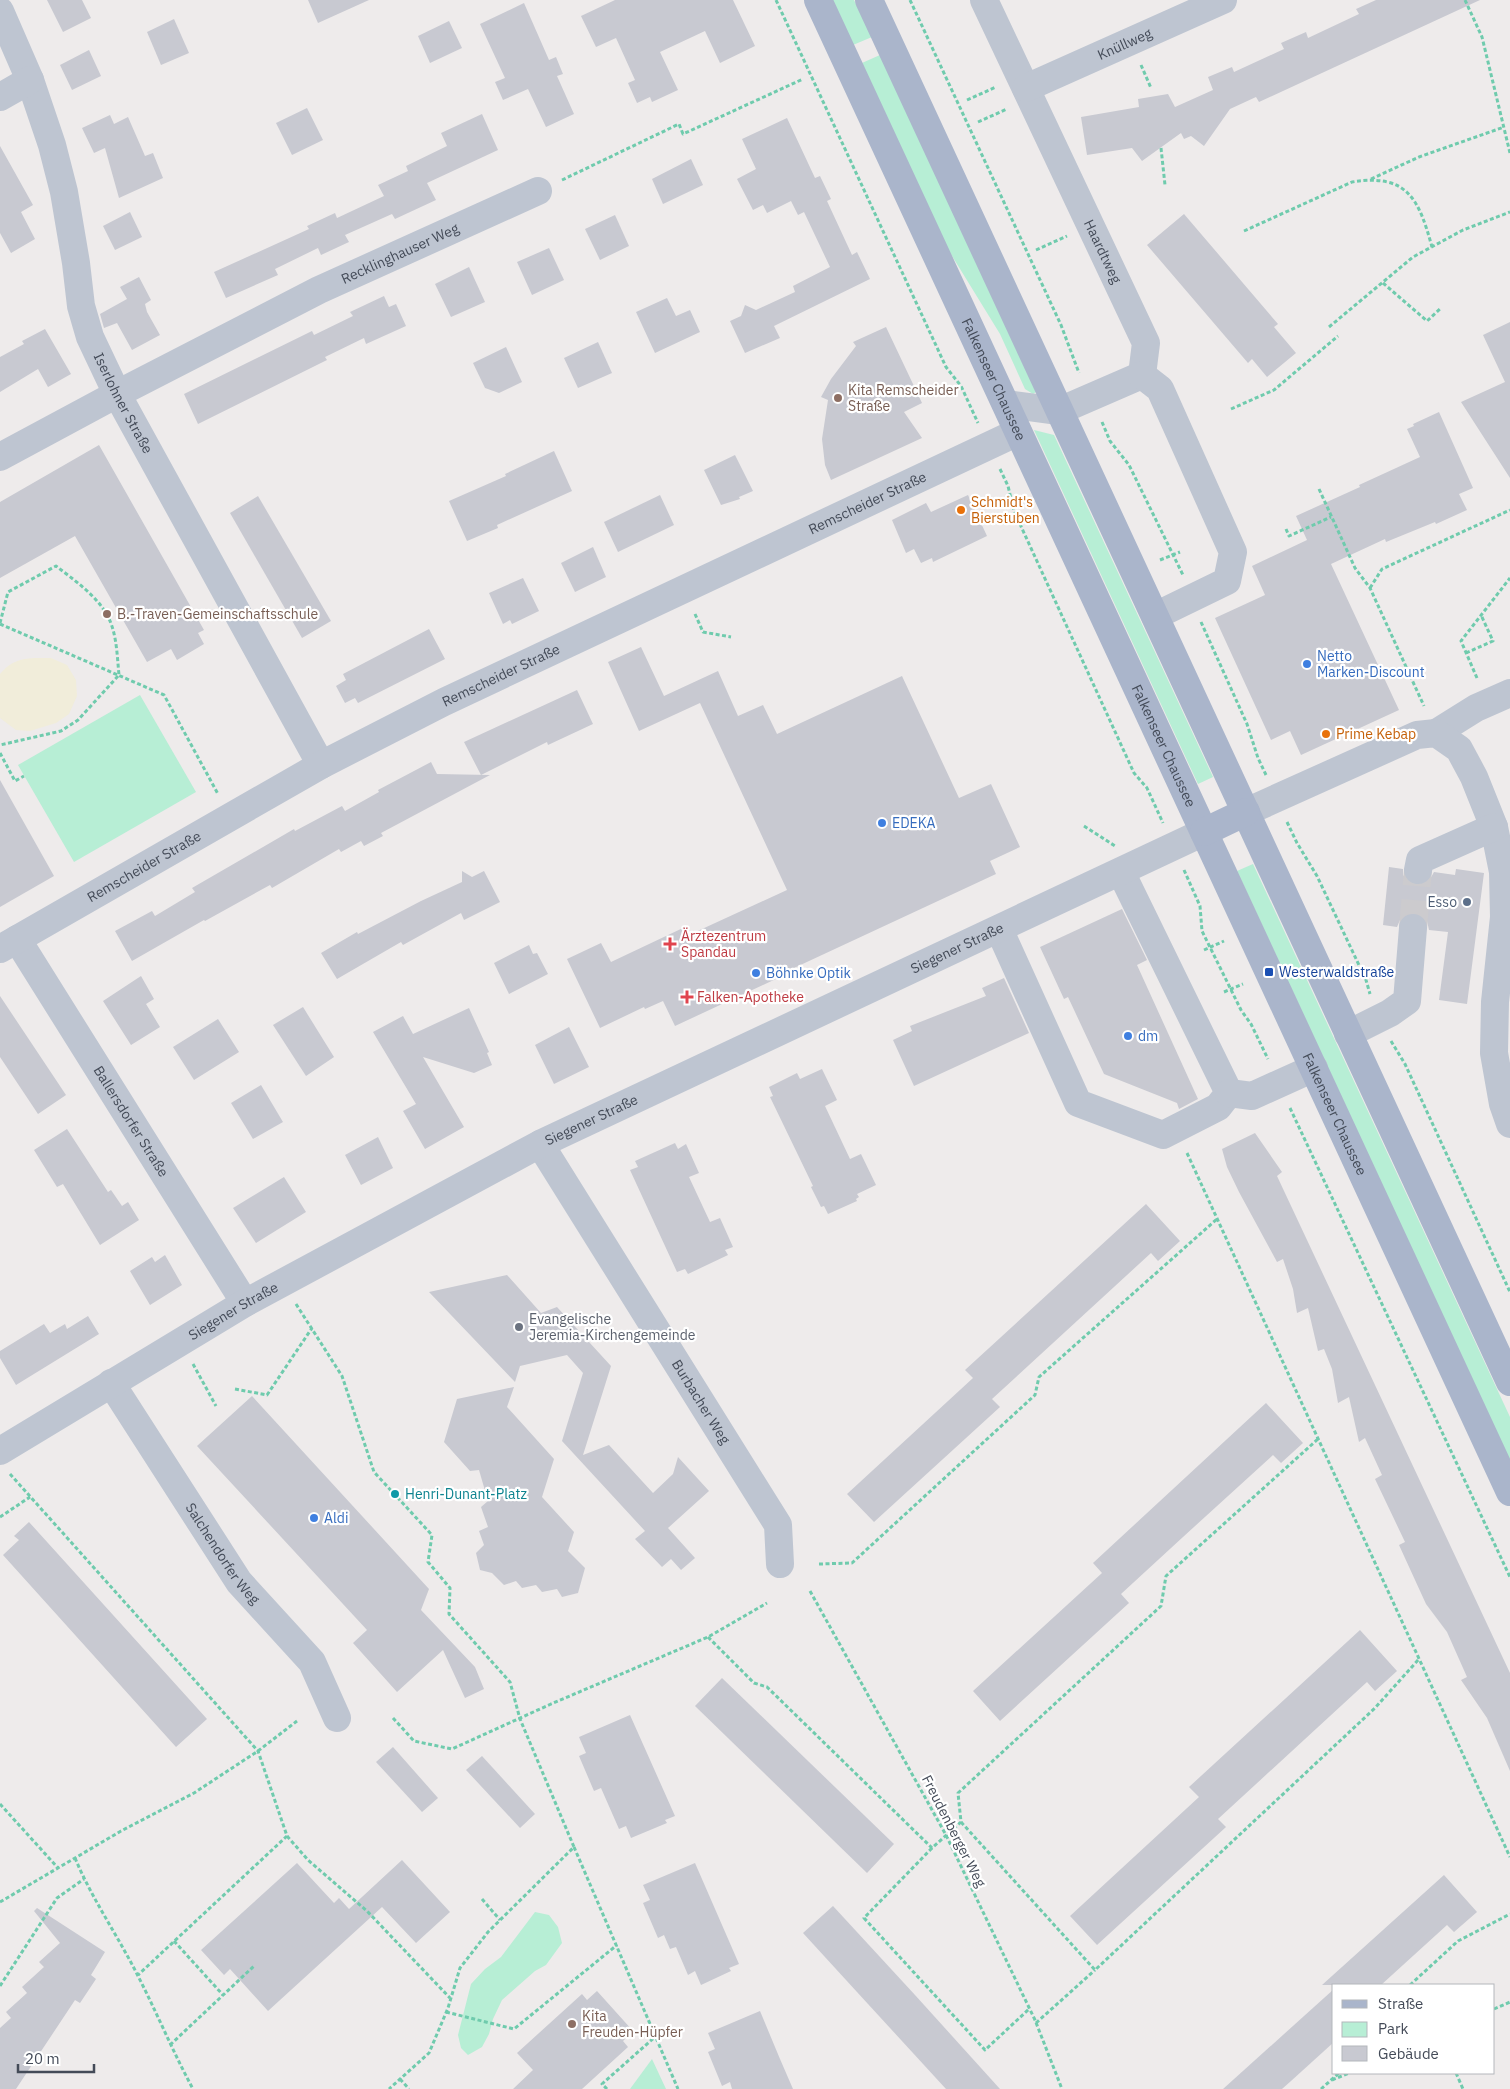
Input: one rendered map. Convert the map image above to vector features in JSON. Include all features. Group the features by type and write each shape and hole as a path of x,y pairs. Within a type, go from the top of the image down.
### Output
{"main road":[{"name":"Falkenseer Chaussee","path":"818,0 1510,1492"},
{"path":"869,0 1510,1382"},
{"path":"1204,832 1246,812"}],"street":[{"name":"Haardtweg","path":"984,0 1146,343 1142,375"},
{"name":"Knüllweg","path":"1025,88 1223,0"},
{"name":"Iserlohner Straße","path":"0,11 30,80 52,145 64,192 81,306 90,337 117,394 321,766"},
{"path":"0,97 30,80"},
{"name":"Recklinghauser Weg","path":"0,458 117,394 319,290 526,197"},
{"path":"1006,404 1059,411 1142,375 1160,389 1233,552 1227,581 1155,616"},
{"name":"Remscheider Straße","path":"8,944 321,766 444,702 1018,432"},
{"path":"1246,812 1417,735 1436,733 1476,708 1510,692"},
{"path":"1436,733 1459,750 1474,777 1494,827 1503,872 1504,917 1495,1002 1494,1053 1503,1104 1510,1124"},
{"path":"1418,870 1420,860 1494,827"},
{"name":"Siegener Straße","path":"5,1462 112,1383 245,1303 540,1144 999,929 1120,860 1204,832"},
{"path":"1120,860 1228,1094"},
{"path":"1348,1034 1380,1018 1407,1001 1414,928"},
{"path":"999,929 1078,1103 1163,1135 1218,1106 1228,1094"},
{"name":"Ballersdorfer Straße","path":"8,944 245,1303"},
{"path":"1228,1094 1252,1096 1314,1068"},
{"name":"Burbacher Weg","path":"540,1144 778,1525 780,1564"},
{"name":"Salchendorfer Weg","path":"112,1383 240,1582 312,1662 337,1718"}],"path":[{"path":"776,0 946,367 961,386 973,412"},
{"path":"910,0 1061,325 1075,363"},
{"path":"1465,0 1482,37 1510,153"},
{"path":"526,197 679,124 684,134 803,79"},
{"path":"967,100 1025,88"},
{"path":"978,122 1025,88"},
{"path":"1370,179 1419,157 1504,127"},
{"path":"1161,148 1164,185"},
{"path":"1244,231 1352,182 1370,179 1382,180 1398,187 1411,196 1420,208 1432,247"},
{"path":"1329,327 1413,258 1463,230 1510,212"},
{"path":"1036,250 1091,225"},
{"path":"1383,283 1427,321 1440,309"},
{"path":"1231,409 1274,390 1338,336"},
{"path":"1008,486 1014,511 1134,773 1147,788 1155,804"},
{"path":"1319,489 1355,568 1370,588 1424,706"},
{"path":"1370,588 1382,569 1510,510"},
{"path":"1286,529 1289,536 1332,517"},
{"path":"1160,560 1180,552"},
{"path":"0,745 61,731 78,720 119,676 115,638 107,615 86,589 56,566 8,592 0,623 119,676 164,695 219,795"},
{"path":"1479,681 1461,641 1510,578"},
{"path":"691,607 703,632 731,637"},
{"path":"1466,653 1493,641 1481,615"},
{"path":"0,753 15,781 24,776"},
{"path":"1084,826 1120,860"},
{"path":"1297,843 1317,876 1366,980 1380,1018 1404,1064 1510,1292"},
{"path":"1190,882 1200,906 1202,931 1240,1010 1251,1024 1510,1578"},
{"path":"1204,950 1224,940"},
{"path":"1224,992 1243,984"},
{"path":"1175,1129 1510,1857"},
{"path":"819,1564 852,1563 1036,1395 1039,1377 1217,1219"},
{"path":"294,1302 342,1376 374,1472 432,1535 428,1562 450,1588 449,1614 510,1682 520,1719 678,2089"},
{"path":"235,1389 267,1395 312,1328"},
{"path":"191,1362 216,1406"},
{"path":"1095,1970 961,1822 958,1793 1161,1606 1166,1576 1318,1438"},
{"path":"5,1462 30,1497 258,1751 287,1836 308,1860 367,1912 451,1999"},
{"path":"0,1517 30,1497"},
{"name":"Freudenberger Weg","path":"810,1590 946,1835 1036,2023 1062,2089"},
{"path":"393,1718 414,1741 452,1749 551,1704 708,1637 767,1603"},
{"path":"708,1637 754,1682 767,1687 932,1848"},
{"path":"1036,2023 1375,1708 1419,1659"},
{"path":"0,1902 121,1831 194,1793 258,1751 296,1721"},
{"path":"0,1804 58,1868"},
{"path":"961,1822 932,1848 864,1918 985,2050 1029,2009"},
{"path":"138,1975 287,1836"},
{"path":"389,2089 429,2053 451,1999 460,1968 488,1932 574,1847"},
{"path":"75,1858 84,1879 138,1975 170,2045 193,2089"},
{"path":"0,1986 57,1898 84,1879"},
{"path":"482,1899 500,1920"},
{"path":"1411,1984 1458,1940 1510,1914"},
{"path":"174,1941 224,1995"},
{"path":"446,2012 514,2030 617,1946"},
{"path":"170,2045 254,1966"},
{"path":"1495,2009 1510,2002"},
{"path":"607,2089 602,2084 656,2036"},
{"path":"1321,2089 1338,2074"},
{"path":"1329,2082 1347,2074"},
{"path":"1456,2074 1464,2089"},
{"path":"400,2079 409,2089"}],"green space":[{"path":"832,0 854,0 872,37 853,45"},
{"path":"880,55 1036,392 1033,394 1025,389 1000,334 949,251 862,63"},
{"path":"1034,430 1054,435 1213,777 1198,784"},
{"path":"140,695 196,792 74,862 18,765"},
{"path":"1253,864 1510,1417 1510,1461 1237,871"},
{"path":"535,1912 549,1915 558,1927 562,1943 546,1965 535,1971 502,2000 482,2047 468,2055 461,2048 458,2035 471,1984 485,1969 501,1957"},
{"path":"652,2059 666,2089 630,2089"}],"sand":[{"path":"51,658 67,665 76,680 77,696 69,714 56,723 30,731 16,730 0,718 0,674 11,664 23,659"}],"building":[{"path":"47,0 82,0 91,18 63,32"},
{"path":"308,0 369,0 318,23"},
{"path":"615,0 733,0 755,46 720,63 705,31 660,52 678,90 652,102 650,97 637,103 628,83 635,80 616,38 596,47 581,16"},
{"path":"1376,0 1480,0 1259,102 1256,97 1230,109 1204,146 1191,136 1184,139 1181,133 1142,161 1132,148 1087,155 1081,117 1139,107 1138,99 1168,94 1175,107 1213,90 1208,77 1232,67 1234,72 1284,49 1281,43 1306,32 1308,38 1359,14 1356,9"},
{"path":"524,3 549,60 556,57 563,74 557,76 574,114 546,127 528,89 503,100 495,82 505,78 480,24"},
{"path":"174,19 189,53 161,65 147,32"},
{"path":"449,21 462,48 430,63 418,36"},
{"path":"89,50 101,76 72,90 60,65"},
{"path":"307,108 323,140 292,155 276,123"},
{"path":"482,114 498,150 427,183 436,200 395,219 392,214 345,235 349,242 321,255 318,248 275,269 278,275 226,298 214,272 309,229 307,226 335,213 337,218 384,196 378,185 408,171 406,166 447,146 441,133"},
{"path":"110,115 114,124 128,117 145,156 153,153 163,178 119,198 105,148 94,153 82,128"},
{"path":"787,118 815,178 820,176 831,199 827,201 852,255 857,252 870,279 774,326 780,338 745,353 730,321 741,316 745,305 756,310 795,292 793,286 830,267 804,212 798,215 791,201 767,213 763,205 753,210 737,179 756,169 742,139"},
{"path":"0,146 33,205 21,212 35,239 11,253 0,233"},
{"path":"691,159 703,185 663,204 652,179"},
{"path":"130,212 142,237 115,250 103,226"},
{"path":"1184,214 1278,324 1274,327 1296,353 1267,377 1252,359 1248,363 1147,245"},
{"path":"615,215 629,246 600,260 585,229"},
{"path":"549,248 564,280 532,295 517,262"},
{"path":"469,267 485,302 451,317 435,284"},
{"path":"139,277 151,300 145,304 147,312 160,335 132,350 117,323 104,328 100,314 127,299 120,287"},
{"path":"384,296 389,307 396,304 406,326 366,344 364,338 325,357 327,360 198,424 184,394 312,331 314,335 353,316 350,312"},
{"path":"667,298 676,316 690,310 700,332 655,353 636,312"},
{"path":"1510,322 1510,478 1461,402 1505,382 1483,335"},
{"path":"886,327 922,403 904,412 922,438 831,480 825,465 822,439 828,400 821,397 831,379 856,346 853,342"},
{"path":"45,329 71,374 48,387 38,369 0,392 0,357 24,344 22,341"},
{"path":"598,342 612,373 578,388 564,358"},
{"path":"506,347 522,382 499,393 485,388 473,363"},
{"name":"Netto Marken-Discount","path":"1439,412 1473,488 1459,494 1467,510 1436,524 1435,522 1386,542 1385,539 1331,564 1399,710 1301,755 1290,731 1271,740 1215,618 1265,595 1252,566 1307,540 1296,516 1420,457 1407,429 1414,426 1413,424"},
{"path":"99,445 204,630 198,633 204,644 177,660 171,649 147,662 75,536 0,578 0,502"},
{"path":"554,451 572,491 497,525 498,528 467,541 449,501 506,476 505,474"},
{"path":"735,455 753,491 739,497 740,499 721,505 704,470"},
{"path":"660,495 674,525 618,552 604,522"},
{"path":"968,495 987,536 933,562 932,558 921,563 914,549 906,553 892,520 926,503 931,512"},
{"path":"258,496 331,621 302,638 230,513"},
{"path":"593,547 606,577 575,592 561,563"},
{"path":"523,578 539,611 512,624 510,620 503,624 489,593"},
{"path":"429,629 445,659 358,703 355,698 345,703 336,686 346,680 343,674"},
{"name":"EDEKA","path":"641,647 664,696 718,671 738,716 763,705 777,734 902,676 959,798 991,784 1020,847 990,861 996,874 675,1026 663,1001 645,1009 644,1007 600,1028 567,959 601,943 611,962 685,927 689,935 787,890 700,703 639,731 608,662"},
{"path":"577,690 593,724 548,745 547,742 481,775 464,742"},
{"path":"431,762 437,774 490,775 381,833 383,836 364,846 361,841 341,852 339,849 272,888 270,885 132,961 115,931 152,911 155,916 195,892 192,888 294,829 295,831 342,806 345,811 379,792 378,790"},
{"path":"0,780 54,876 0,907"},
{"path":"1389,867 1403,869 1403,875 1407,881 1415,885 1423,885 1429,881 1434,872 1455,875 1456,869 1484,873 1467,1004 1439,1000 1448,932 1429,930 1427,921 1421,915 1415,913 1406,914 1400,920 1397,927 1383,925"},
{"path":"462,871 472,877 484,871 500,902 464,920 461,913 403,945 401,942 337,979 321,953 357,932 358,934 462,882"},
{"name":"dm","path":"1122,909 1147,960 1137,965 1198,1099 1179,1109 1177,1103 1104,1074 1068,997 1064,999 1040,947"},
{"path":"529,945 533,954 537,953 548,974 509,994 494,963"},
{"path":"141,976 154,999 146,1004 160,1027 131,1045 103,1001"},
{"path":"1004,978 1029,1033 914,1086 893,1040 912,1031 910,1026 986,996 982,988"},
{"path":"0,996 66,1095 38,1114 0,1057"},
{"path":"303,1007 334,1057 306,1076 273,1025"},
{"path":"469,1008 489,1052 487,1053 492,1065 474,1073 423,1057 464,1127 425,1149 403,1111 416,1104 373,1032 403,1016 413,1034"},
{"path":"218,1019 239,1052 194,1080 173,1047"},
{"path":"569,1027 589,1067 554,1084 535,1045"},
{"path":"822,1069 837,1100 825,1106 850,1159 861,1154 876,1185 857,1194 859,1197 856,1199 857,1201 828,1214 824,1206 821,1207 811,1187 813,1186 770,1097 773,1096 769,1087 797,1073 800,1079"},
{"path":"261,1085 283,1122 253,1139 231,1103"},
{"path":"67,1129 108,1192 111,1190 122,1206 128,1202 139,1220 100,1245 63,1184 57,1187 34,1150"},
{"path":"1255,1133 1282,1172 1277,1176 1510,1673 1510,1771 1487,1718 1461,1680 1467,1677 1447,1632 1426,1604 1399,1545 1405,1542 1375,1479 1382,1475 1365,1438 1359,1442 1349,1397 1338,1403 1332,1369 1324,1349 1318,1351 1308,1308 1297,1313 1293,1289 1283,1259 1277,1262 1227,1167 1222,1149"},
{"path":"378,1137 393,1168 361,1185 345,1155"},
{"path":"675,1143 678,1149 686,1144 699,1173 689,1177 710,1222 720,1218 733,1247 725,1250 728,1255 688,1274 685,1269 677,1272 630,1170 638,1167 635,1161"},
{"path":"284,1177 306,1212 256,1243 233,1208"},
{"path":"1146,1204 1180,1241 1158,1261 1151,1253 992,1399 1000,1407 874,1522 847,1494 973,1378 965,1370"},
{"path":"165,1255 182,1285 150,1305 130,1271 152,1257 155,1262"},
{"path":"507,1275 541,1313 557,1307 611,1366 583,1455 609,1445 653,1493 673,1474 678,1457 709,1491 668,1528 695,1558 681,1570 671,1559 662,1567 635,1539 645,1531 562,1441 583,1373 567,1355 520,1366 515,1382 429,1292"},
{"path":"88,1316 99,1334 16,1385 0,1358 0,1351 44,1324 50,1333 65,1324 67,1329"},
{"path":"514,1387 507,1407 554,1459 542,1497 574,1532 568,1551 585,1568 578,1593 562,1597 557,1589 542,1592 536,1585 522,1588 516,1581 504,1585 492,1573 480,1570 476,1553 484,1545 479,1531 488,1527 481,1507 488,1501 479,1470 470,1471 444,1442 457,1399"},
{"name":"Aldi","path":"252,1396 429,1589 421,1610 475,1667 484,1689 465,1698 443,1650 397,1692 353,1643 367,1630 197,1446"},
{"path":"1266,1403 1303,1443 1281,1463 1273,1455 1183,1537 1121,1594 1129,1603 1000,1721 973,1691 1102,1573 1093,1563"},
{"path":"29,1522 207,1719 176,1747 3,1555 19,1540 14,1536"},
{"path":"1360,1630 1397,1671 1375,1691 1367,1682 1218,1819 1226,1827 1097,1945 1070,1916 1199,1797 1189,1787"},
{"path":"722,1678 894,1844 867,1873 695,1706"},
{"path":"630,1715 675,1816 665,1820 667,1823 631,1838 626,1826 619,1829 601,1788 594,1791 579,1756 586,1753 579,1737"},
{"path":"393,1747 438,1798 422,1812 376,1762"},
{"path":"482,1756 535,1814 520,1828 466,1770"},
{"path":"402,1860 450,1912 416,1943 382,1907 268,2011 230,1969 224,1975 201,1950 297,1863 334,1903 339,1898 349,1909"},
{"path":"695,1863 739,1964 729,1968 731,1971 701,1985 695,1971 688,1975 676,1947 670,1949 664,1935 658,1938 643,1903 650,1900 643,1885"},
{"path":"1444,1875 1477,1912 1454,1932 1447,1925 1382,1984 1322,1985"},
{"path":"833,1906 1000,2089 946,2089 803,1933"},
{"path":"37,1908 105,1952 91,1975 96,1979 80,2003 75,2000 16,2089 0,2089 0,2028 11,2018 6,2012 27,1993 22,1987 44,1967 39,1962 60,1943 34,1911"},
{"path":"597,1991 633,2031 623,2041 628,2047 582,2089 513,2089 533,2070 517,2053 582,1994 587,2000"},
{"path":"1332,1991 1332,2044 1291,2081 1282,2089 1223,2089"},
{"path":"760,2011 793,2089 732,2089 730,2082 722,2086 708,2052 715,2049 708,2033"}],"tunnel":[{"path":"1413,928 1418,870"}],"place":[{"name":"Kita Remscheider Straße","path":"838,398"},
{"name":"Schmidt's Bierstuben","path":"961,510"},
{"name":"B.-Traven-Gemeinschaftsschule","path":"107,614"},
{"name":"Netto Marken-Discount","path":"1307,664"},
{"name":"Prime Kebap","path":"1326,734"},
{"name":"EDEKA","path":"882,823"},
{"name":"Esso","path":"1467,902"},
{"name":"Ärztezentrum Spandau","path":"670,944"},
{"name":"Westerwaldstraße","path":"1269,972"},
{"name":"Böhnke Optik","path":"756,973"},
{"name":"Falken-Apotheke","path":"687,997"},
{"name":"dm","path":"1128,1036"},
{"name":"Evangelische Jeremia-Kirchengemeinde","path":"519,1327"},
{"name":"Henri-Dunant-Platz","path":"395,1494"},
{"name":"Aldi","path":"314,1518"},
{"name":"Kita Freuden-Hüpfer","path":"572,2024"}]}
